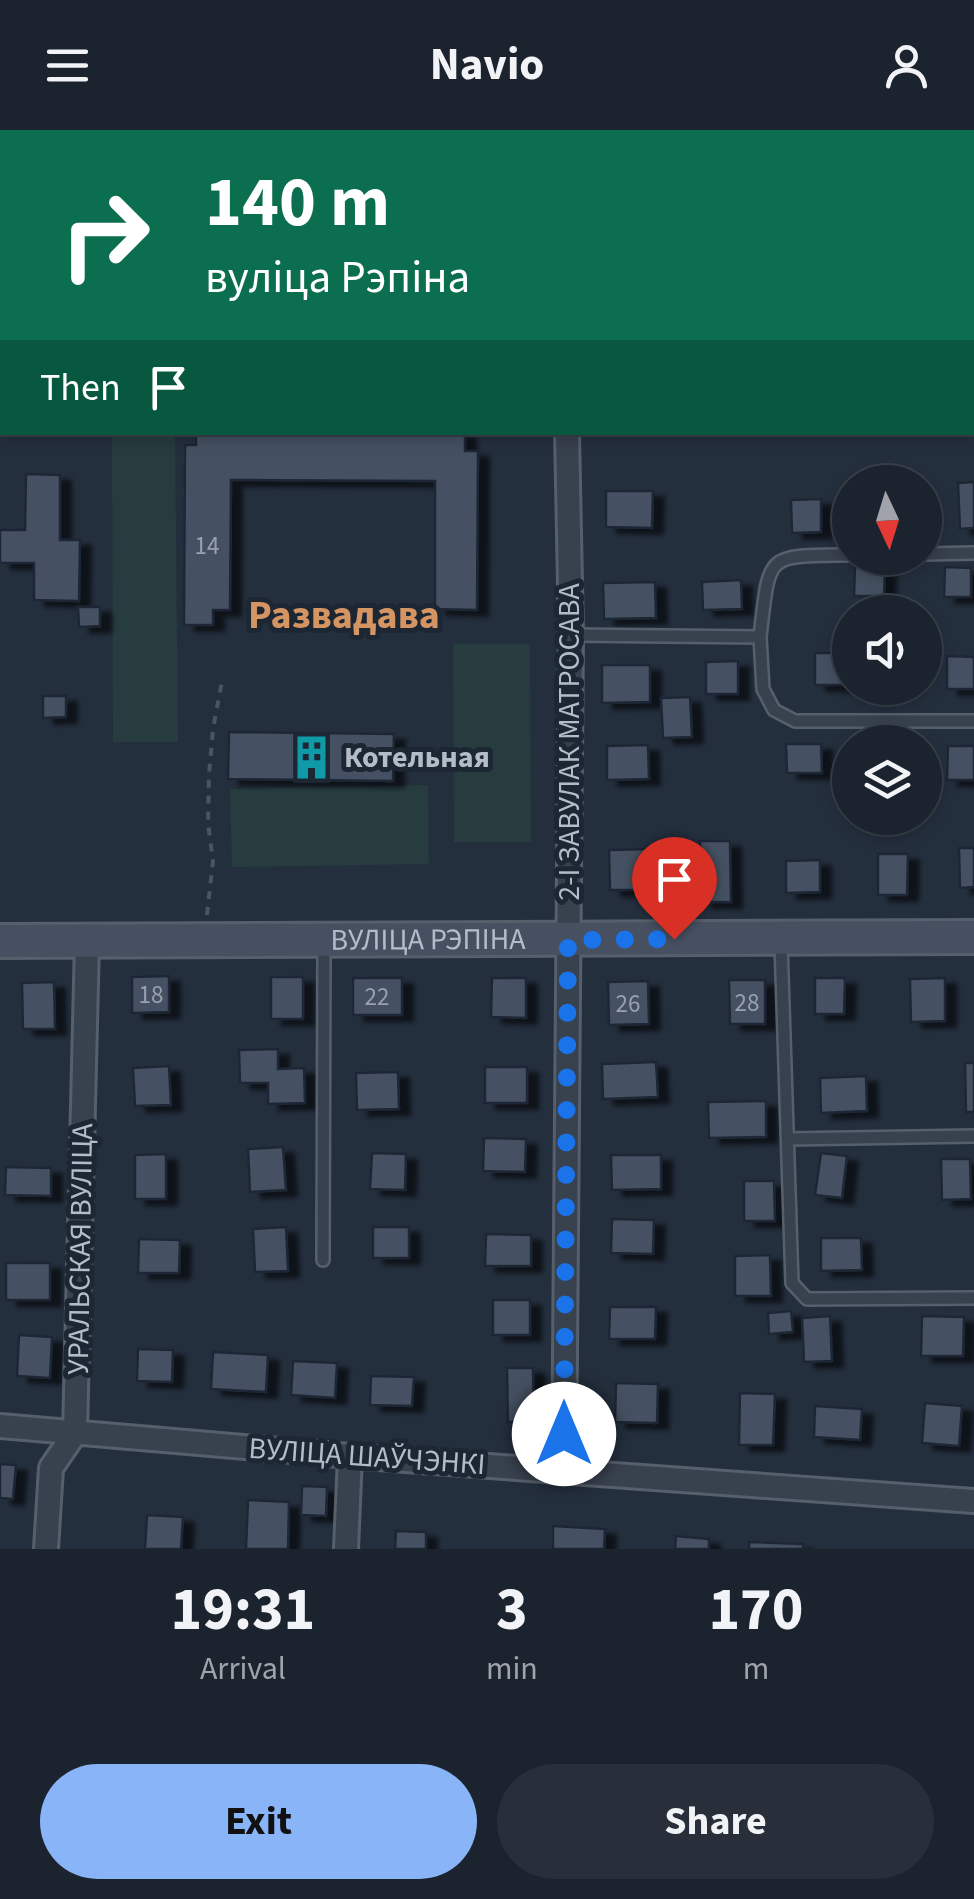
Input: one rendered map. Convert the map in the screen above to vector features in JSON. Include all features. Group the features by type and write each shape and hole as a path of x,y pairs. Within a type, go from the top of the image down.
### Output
{"street":[{"name":"2-І ЗАВУЛАК МАТРОСАВА","path":"564,1472 571,635 567,435"},
{"name":"ВУЛІЦА РЭПІНА","path":"0,941 974,937"},
{"name":"УРАЛЬСКАЯ ВУЛІЦА","path":"46,1549 51,1468 76,1433 87,942"},
{"name":"ВУЛІЦА ШАЎЧЭНКІ","path":"0,1426 974,1502"},
{"path":"346,1549 350,1456"}],"lane":[{"path":"942,554 974,553"},
{"path":"832,555 792,556 775,562 767,577 760,637 764,689 774,710 794,721 974,721"},
{"path":"571,635 760,637"},
{"path":"780,938 792,1283 807,1298 974,1298"},
{"path":"323,1260 324,941"},
{"path":"788,1139 974,1136"}],"path":[{"path":"206,924 213,861 208,823 209,775 222,682"}],"green space":[{"path":"112,435 175,435 178,742 113,742"},
{"path":"453,644 530,644 531,842 454,842"},
{"path":"428,785 429,864 232,867 230,789"}],"building":[{"path":"196,435 465,435 465,451 478,451 477,610 435,609 435,481 231,480 230,610 213,610 213,625 184,625 185,445 196,445"},
{"path":"26,474 60,475 60,540 80,540 79,601 34,600 34,563 0,563 0,530 25,530"},
{"path":"974,482 974,528 960,529 958,483"},
{"path":"606,491 653,491 652,528 606,527"},
{"path":"821,499 821,532 792,533 791,500"},
{"path":"945,567 971,568 971,597 944,597"},
{"path":"855,575 885,575 884,595 854,595"},
{"path":"741,580 742,609 703,610 702,582"},
{"path":"655,582 656,618 604,619 603,583"},
{"path":"78,607 100,607 100,626 79,627"},
{"path":"815,653 832,653 832,685 815,685"},
{"path":"947,656 974,657 974,689 947,689"},
{"path":"738,661 738,694 706,694 706,662"},
{"path":"602,665 650,665 650,702 602,703"},
{"path":"43,696 66,696 66,717 43,718"},
{"path":"690,697 692,737 663,738 661,698"},
{"name":"Котельная","path":"229,732 394,734 393,781 228,779"},
{"path":"786,744 821,744 822,773 787,773"},
{"path":"648,745 649,779 607,780 607,746"},
{"path":"948,746 974,746 974,780 947,780"},
{"path":"700,841 730,841 731,902 701,902"},
{"path":"959,848 974,848 974,887 960,888"},
{"path":"656,849 657,890 610,890 609,850"},
{"path":"878,854 908,854 907,895 878,895"},
{"path":"820,860 820,892 786,893 786,861"},
{"path":"169,976 169,1012 132,1013 132,977"},
{"path":"271,977 303,977 303,1019 271,1019"},
{"path":"353,978 402,978 402,1015 353,1015"},
{"path":"492,978 526,978 526,1018 491,1017"},
{"path":"815,978 845,978 844,1014 815,1014"},
{"path":"945,978 945,1021 911,1022 910,979"},
{"path":"729,980 765,980 765,1024 730,1024"},
{"path":"648,981 649,1024 609,1025 608,982"},
{"path":"54,982 55,1029 23,1029 22,983"},
{"path":"278,1049 278,1069 304,1068 305,1103 268,1104 268,1083 240,1083 239,1050"},
{"path":"656,1062 658,1097 603,1099 602,1064"},
{"path":"965,1063 974,1063 974,1112 966,1112"},
{"path":"169,1066 171,1105 135,1106 133,1068"},
{"path":"485,1067 527,1067 527,1103 485,1103"},
{"path":"398,1072 399,1109 357,1110 356,1073"},
{"path":"866,1076 867,1111 821,1113 820,1078"},
{"path":"766,1101 766,1137 709,1138 708,1102"},
{"path":"484,1138 526,1139 525,1172 483,1171"},
{"path":"283,1147 286,1190 250,1192 248,1149"},
{"path":"372,1153 406,1154 405,1190 370,1189"},
{"path":"821,1153 847,1156 842,1198 815,1195"},
{"path":"166,1154 166,1199 135,1199 135,1155"},
{"path":"611,1155 661,1155 661,1189 612,1190"},
{"path":"941,1159 970,1159 971,1199 942,1200"},
{"path":"6,1167 51,1168 51,1196 5,1195"},
{"path":"744,1181 774,1181 775,1221 744,1221"},
{"path":"612,1219 654,1220 653,1254 611,1253"},
{"path":"286,1227 288,1271 255,1272 253,1229"},
{"path":"373,1227 409,1227 409,1258 373,1258"},
{"path":"486,1234 531,1235 531,1266 485,1266"},
{"path":"821,1238 861,1238 862,1270 821,1271"},
{"path":"139,1239 180,1240 179,1273 138,1273"},
{"path":"770,1255 771,1296 735,1296 735,1256"},
{"path":"6,1263 50,1263 50,1300 6,1300"},
{"path":"493,1300 530,1300 530,1335 493,1335"},
{"path":"610,1307 656,1307 655,1339 609,1339"},
{"path":"791,1311 793,1332 769,1334 768,1313"},
{"path":"830,1316 832,1361 804,1362 802,1318"},
{"path":"922,1316 964,1317 963,1356 921,1356"},
{"path":"19,1335 52,1337 50,1378 17,1376"},
{"path":"138,1349 173,1350 172,1382 137,1381"},
{"path":"213,1352 268,1355 266,1392 211,1389"},
{"path":"293,1361 337,1363 335,1398 291,1395"},
{"path":"507,1368 533,1368 534,1421 508,1422"},
{"path":"371,1376 414,1377 412,1406 370,1405"},
{"path":"616,1383 658,1384 657,1423 615,1422"},
{"path":"740,1393 775,1394 773,1445 739,1445"},
{"path":"925,1403 962,1406 959,1446 922,1443"},
{"path":"815,1406 862,1409 860,1440 814,1437"},
{"path":"0,1464 16,1465 13,1499 0,1498"},
{"path":"302,1486 327,1487 326,1516 301,1515"},
{"path":"248,1500 289,1502 288,1549 246,1549"},
{"path":"147,1515 183,1517 181,1549 145,1549"},
{"path":"553,1526 605,1529 604,1549 553,1549"},
{"path":"396,1531 426,1532 426,1549 395,1549"},
{"path":"676,1536 709,1539 709,1549 675,1549"},
{"path":"749,1542 803,1544 803,1549 749,1549"}],"place":[{"name":"Котельная","path":"311,757"}],"district":[{"name":"Развадава","path":"344,614"}],"route":[{"path":"564,1434 568,940 674,939"}]}
